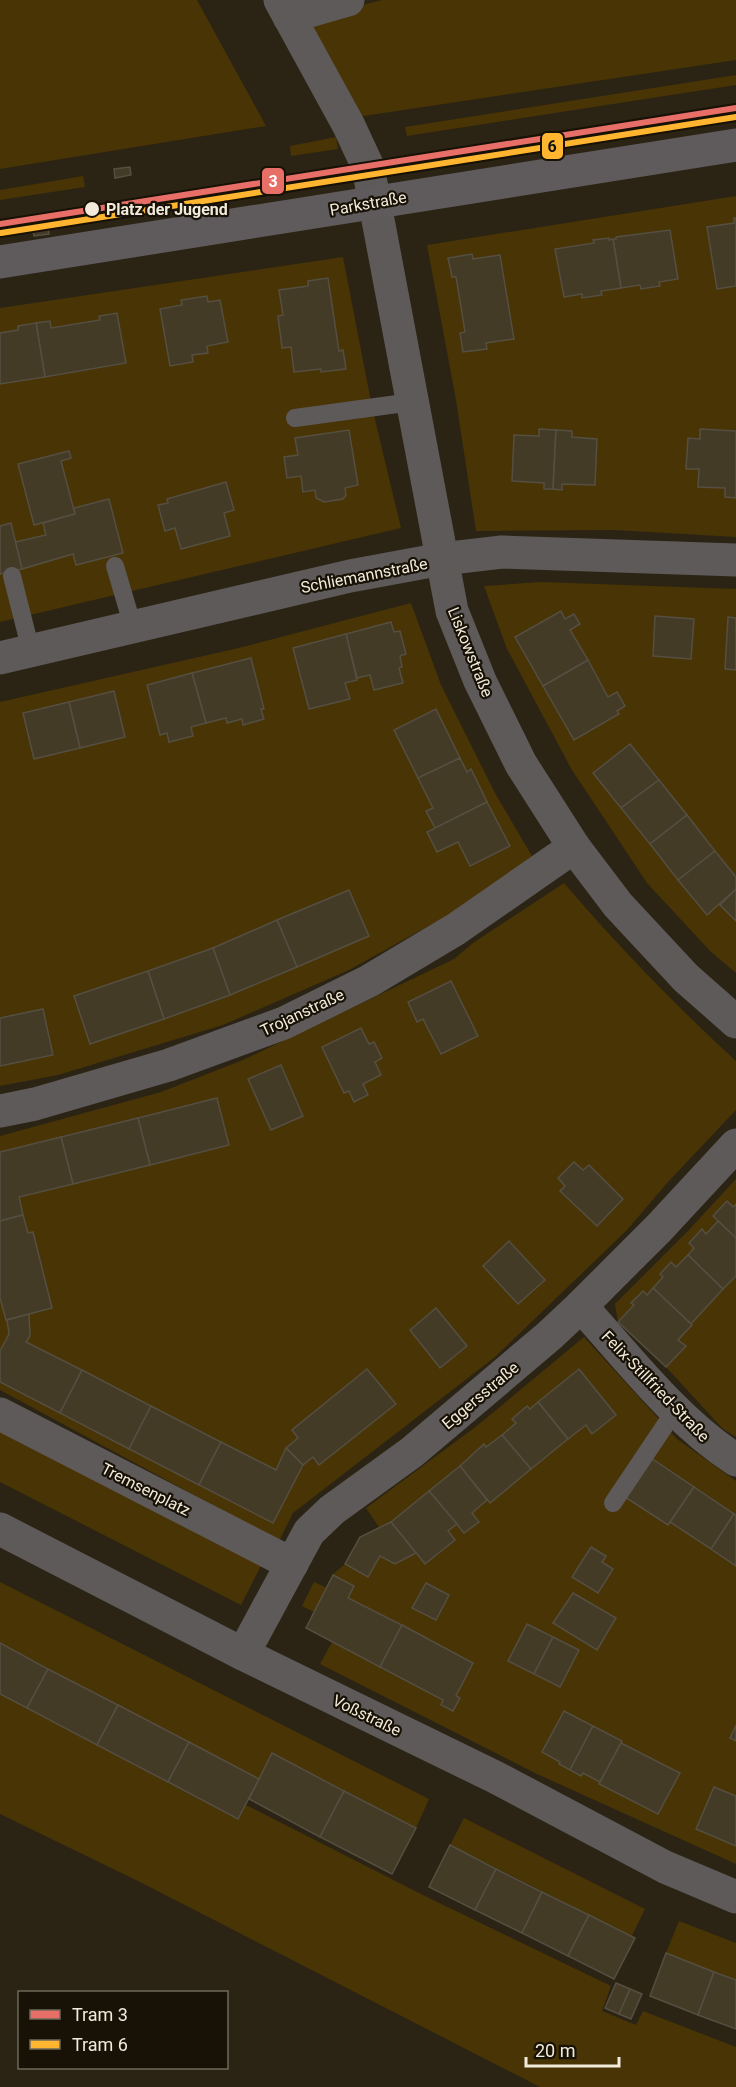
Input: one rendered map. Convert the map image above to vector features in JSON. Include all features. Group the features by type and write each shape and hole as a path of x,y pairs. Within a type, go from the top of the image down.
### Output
{"main road":[{"name":"Parkstraße","path":"0,262 736,145"}],"street":[{"path":"284,8 340,2"},
{"name":"Liskowstraße","path":"284,8 349,126 368,167 452,611 480,681 521,764 574,847 618,905 686,978 736,1022"},
{"name":"Schliemannstraße","path":"16,655 350,576 442,559 502,552 736,560"},
{"name":"Trojanstraße","path":"0,1112 169,1065 284,1023 369,981 456,929 574,847"},
{"name":"Eggersstraße","path":"243,1654 309,1532 332,1510 412,1452 479,1397 581,1306 659,1228 736,1145"},
{"name":"Felix-Stillfried-Straße","path":"581,1306 676,1410 712,1444 736,1460"},
{"name":"Tremsenplatz","path":"0,1414 292,1564"},
{"name":"Voßstraße","path":"0,1529 243,1654 495,1777 665,1867 736,1897"}],"lane":[{"path":"295,418 412,402"},
{"path":"115,566 133,627"},
{"path":"12,576 16,655"},
{"path":"613,1503 676,1410"}],"shaded area":[{"path":"0,0 197,0 266,126 0,169"},
{"path":"382,0 736,0 736,60 357,117 305,20"},
{"path":"736,75 736,85 407,136 405,127"},
{"path":"336,137 338,149 291,156 290,146"},
{"path":"83,176 85,187 0,200 0,190"},
{"path":"736,196 736,537 614,530 476,531 456,400 427,245"},
{"path":"343,257 372,407 401,528 0,622 0,308"},
{"path":"542,582 736,589 736,973 711,952 647,883 572,770 507,649 484,586"},
{"path":"411,603 441,685 495,793 532,856 468,904 349,970 223,1025 58,1075 0,1086 0,702 243,647"},
{"path":"564,883 647,975 736,1061 736,1110 668,1182 627,1230 495,1357 293,1513 279,1541 0,1390 0,1136 161,1092 243,1060 454,959 473,943"},
{"path":"736,1179 736,1437 723,1429 666,1367 618,1322 615,1304"},
{"path":"584,1337 677,1439 736,1481 736,1864 537,1774 320,1664 332,1642 306,1628 314,1612 302,1606 314,1582 327,1588 333,1574 345,1564 360,1537 379,1527 366,1508 478,1425"},
{"path":"0,1425 264,1560 241,1605 0,1482"},
{"path":"0,1582 429,1799 416,1828 273,1753 259,1779 0,1643"},
{"path":"0,1694 237,1819 246,1805 425,1896 611,1986 602,2011 636,2025 643,2011 736,2047 736,2087 540,2087 140,1882 0,1814"},
{"path":"464,1818 645,1909 632,1936 450,1845"},
{"path":"679,1921 736,1943 736,1980 666,1953"}],"building":[{"path":"130,167 131,175 115,178 114,169"},
{"path":"734,218 736,218 736,286 717,289 707,227 734,223"},
{"path":"48,226 49,234 34,236 32,228"},
{"path":"670,230 678,279 659,282 660,286 641,289 640,285 621,288 613,239"},
{"path":"609,238 609,240 613,239 621,288 601,291 602,295 582,298 582,294 564,297 555,249 594,243 593,240"},
{"path":"472,254 473,259 500,255 514,339 486,343 487,349 463,352 460,333 465,332 456,277 452,277 448,258"},
{"path":"328,278 339,351 343,350 346,369 294,372 291,347 282,348 278,316 283,315 279,290 308,286 308,281"},
{"path":"207,296 208,302 220,300 228,342 207,346 208,353 192,355 193,362 170,366 160,309 182,305 181,300"},
{"path":"117,313 126,363 45,377 36,323 50,321 51,328 100,320 99,316"},
{"path":"36,323 45,377 0,384 0,333 18,330 18,326"},
{"path":"539,429 556,430 553,489 544,489 544,483 512,481 514,435 539,436"},
{"path":"700,429 736,431 736,498 725,497 725,488 698,487 699,469 686,469 688,438 700,439"},
{"path":"349,430 358,485 345,488 346,495 343,499 324,502 316,498 315,490 303,492 301,476 287,478 284,457 298,455 295,438"},
{"path":"556,430 572,431 572,437 597,439 595,485 562,484 562,490 553,489"},
{"path":"69,451 71,458 61,461 75,514 34,525 18,464"},
{"path":"226,482 234,510 224,513 230,536 181,549 175,528 165,531 158,505 168,503 167,499"},
{"path":"109,499 123,553 76,565 73,554 22,569 15,542 46,535 43,523 75,514 74,508"},
{"path":"11,523 22,569 0,574 0,526"},
{"path":"561,611 565,619 574,614 580,624 570,630 588,660 543,686 515,637"},
{"path":"655,616 694,619 691,659 653,656"},
{"path":"728,617 736,618 736,670 725,669"},
{"path":"391,622 394,632 400,631 406,654 400,656 402,667 399,668 403,683 374,690 370,675 357,678 346,634"},
{"path":"346,634 357,680 345,683 350,699 309,709 293,648"},
{"path":"251,658 264,709 261,709 264,719 243,725 242,719 227,723 226,718 206,723 192,673"},
{"path":"588,660 608,697 617,692 625,706 617,711 619,714 574,740 543,686"},
{"path":"192,673 206,723 191,727 193,736 169,742 167,733 160,735 147,685"},
{"path":"114,691 125,737 80,748 69,702"},
{"path":"69,702 80,748 34,759 23,713"},
{"path":"436,709 460,758 418,778 394,730"},
{"path":"630,744 659,780 621,808 593,773"},
{"path":"460,758 467,772 471,769 487,802 435,828 426,811 433,808 418,778"},
{"path":"659,780 687,815 650,844 621,808"},
{"path":"487,802 510,846 470,866 458,842 437,852 427,832"},
{"path":"687,815 715,851 678,880 650,844"},
{"path":"715,851 736,877 736,889 707,915 678,880"},
{"path":"736,889 736,921 720,905"},
{"path":"349,890 369,936 297,967 277,920"},
{"path":"277,920 297,967 230,995 213,948"},
{"path":"213,948 230,995 164,1019 148,971"},
{"path":"148,971 164,1019 90,1044 74,996"},
{"path":"451,981 478,1036 441,1054 423,1019 417,1022 408,1002"},
{"path":"43,1009 53,1055 0,1066 0,1018"},
{"path":"361,1028 369,1044 374,1042 382,1058 375,1062 381,1075 363,1084 368,1095 354,1102 349,1091 344,1093 322,1047"},
{"path":"281,1065 303,1116 271,1130 248,1079"},
{"path":"217,1098 229,1145 150,1165 138,1118"},
{"path":"138,1118 150,1165 73,1184 61,1137"},
{"path":"61,1137 73,1184 19,1197 23,1215 0,1221 0,1152"},
{"path":"574,1162 583,1170 589,1165 623,1199 597,1226 560,1191 565,1186 558,1178"},
{"path":"727,1201 733,1207 736,1204 736,1238 713,1216"},
{"path":"23,1215 28,1233 33,1232 52,1308 6,1320 0,1298 0,1221"},
{"path":"718,1221 736,1238 736,1276 723,1289 688,1255 694,1248 689,1243 702,1229 706,1234"},
{"path":"509,1241 545,1280 518,1304 483,1266"},
{"path":"688,1255 723,1289 691,1324 653,1288 663,1277 660,1274 671,1262 676,1267"},
{"path":"653,1288 692,1325 678,1340 686,1346 666,1367 618,1322 634,1305 631,1303 643,1291 647,1295"},
{"path":"436,1308 467,1346 440,1368 410,1330"},
{"path":"29,1314 30,1336 26,1342 82,1370 60,1413 0,1382 0,1351 9,1334 7,1320"},
{"path":"367,1369 396,1404 319,1465 313,1457 303,1465 286,1448 298,1438 292,1430"},
{"path":"579,1369 616,1415 592,1434 586,1425 568,1439 538,1402"},
{"path":"82,1370 151,1406 129,1449 60,1413"},
{"path":"538,1402 568,1439 531,1469 502,1435 516,1423 512,1419 527,1406 530,1409"},
{"path":"151,1406 221,1442 199,1485 129,1449"},
{"path":"502,1435 531,1469 490,1503 460,1466 484,1444 486,1447"},
{"path":"221,1442 276,1470 286,1448 303,1465 273,1523 199,1485"},
{"path":"651,1458 694,1487 668,1525 625,1497"},
{"path":"460,1466 487,1500 472,1513 479,1522 464,1533 429,1491"},
{"path":"694,1487 734,1514 711,1549 670,1522"},
{"path":"429,1491 457,1524 448,1531 455,1540 425,1564 391,1522"},
{"path":"734,1514 736,1515 736,1566 711,1549"},
{"path":"391,1522 416,1553 395,1564 380,1556 368,1577 345,1564 360,1537"},
{"path":"591,1547 606,1556 602,1562 613,1569 598,1593 572,1577"},
{"path":"333,1575 354,1586 348,1598 402,1625 380,1667 306,1628"},
{"path":"426,1583 449,1595 436,1620 412,1608"},
{"path":"573,1593 616,1618 597,1650 553,1623"},
{"path":"527,1624 553,1637 534,1674 508,1661"},
{"path":"402,1625 473,1663 456,1696 460,1698 453,1711 441,1705 443,1700 380,1667"},
{"path":"553,1637 579,1650 560,1687 534,1674"},
{"path":"0,1643 48,1669 27,1708 0,1694"},
{"path":"48,1669 118,1705 97,1745 27,1708"},
{"path":"118,1705 189,1742 168,1782 97,1745"},
{"path":"564,1711 593,1726 570,1770 542,1752"},
{"path":"736,1725 736,1741 730,1738"},
{"path":"593,1726 622,1741 600,1782 583,1773 581,1776 570,1770"},
{"path":"189,1742 259,1779 238,1819 168,1782"},
{"path":"621,1743 680,1773 658,1814 599,1784"},
{"path":"272,1753 344,1791 320,1837 249,1799"},
{"path":"714,1787 736,1796 736,1846 696,1829"},
{"path":"344,1791 416,1828 392,1874 320,1837"},
{"path":"450,1845 496,1869 475,1910 429,1887"},
{"path":"496,1869 542,1892 522,1933 475,1910"},
{"path":"542,1892 589,1915 568,1956 522,1933"},
{"path":"589,1915 635,1938 614,1979 568,1956"},
{"path":"666,1953 714,1972 698,2015 650,1996"},
{"path":"714,1972 736,1980 736,2029 698,2015"},
{"path":"616,1983 630,1989 619,2014 605,2008"},
{"path":"630,1989 642,1994 631,2019 619,2014"}],"tram line":[{"name":"3","path":"0,224 736,108"},
{"name":"6","path":"1,233 736,117"}],"place":[{"name":"Platz der Jugend","path":"92,209"}]}
